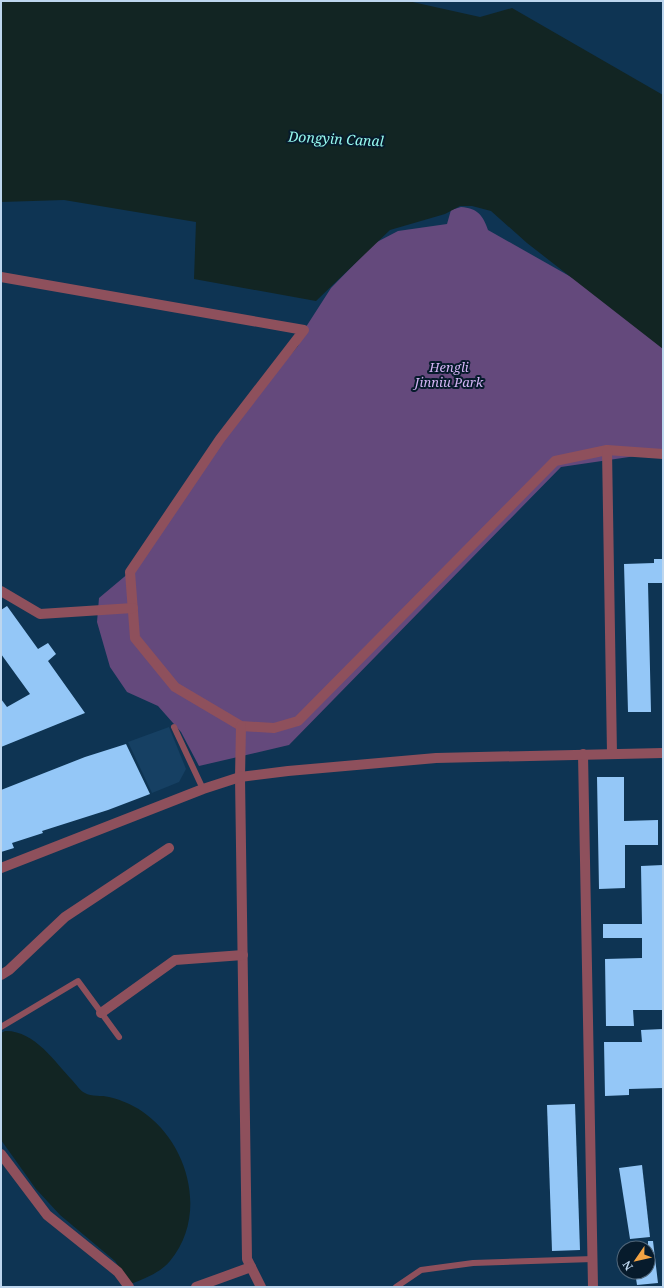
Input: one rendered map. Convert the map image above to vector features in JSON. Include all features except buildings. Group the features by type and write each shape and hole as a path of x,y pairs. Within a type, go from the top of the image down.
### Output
{"street":[{"path":"1,277 304,330 220,439 130,572 135,638 175,687 241,726 274,728 298,721 555,461 607,450 663,454"},
{"path":"607,450 612,754"},
{"path":"1,591 40,614 133,608"},
{"path":"241,726 240,777 247,1259 260,1287"},
{"path":"1,868 203,789 240,777 288,771 436,758 663,753"},
{"path":"583,754 593,1287"},
{"path":"1,975 9,970 65,917 169,848"},
{"path":"101,1013 175,960 243,955"},
{"path":"1,1154 47,1215 118,1272 129,1287"},
{"path":"196,1287 251,1267"}],"lane":[{"path":"174,727 203,789"},
{"path":"1,1027 78,981 118,1037"},
{"path":"396,1287 421,1270 473,1263 593,1259"}],"shaded area":[{"path":"169,727 186,769 179,782 152,793 128,742"}],"green space":[{"name":"Hengli Jinniu Park","path":"461,207 471,209 479,213 488,230 587,286 663,348 663,452 561,467 289,745 199,766 181,732 158,706 127,692 110,667 97,622 99,598 130,572 237,418 298,346 304,330 331,288 375,243 398,231 447,224 451,210"}],"water":[{"name":"Dongyin Canal","path":"1,1 408,1 480,17 512,8 663,95 663,349 527,243 491,211 472,206 460,206 445,214 390,230 316,301 194,279 196,222 64,200 1,202"},
{"path":"5,1031 16,1032 25,1036 43,1048 83,1092 90,1095 106,1096 119,1100 134,1106 143,1112 162,1129 174,1146 183,1164 188,1184 190,1204 188,1224 181,1243 170,1261 157,1272 131,1284 115,1261 60,1215 36,1189 1,1140 1,1033"}]}
